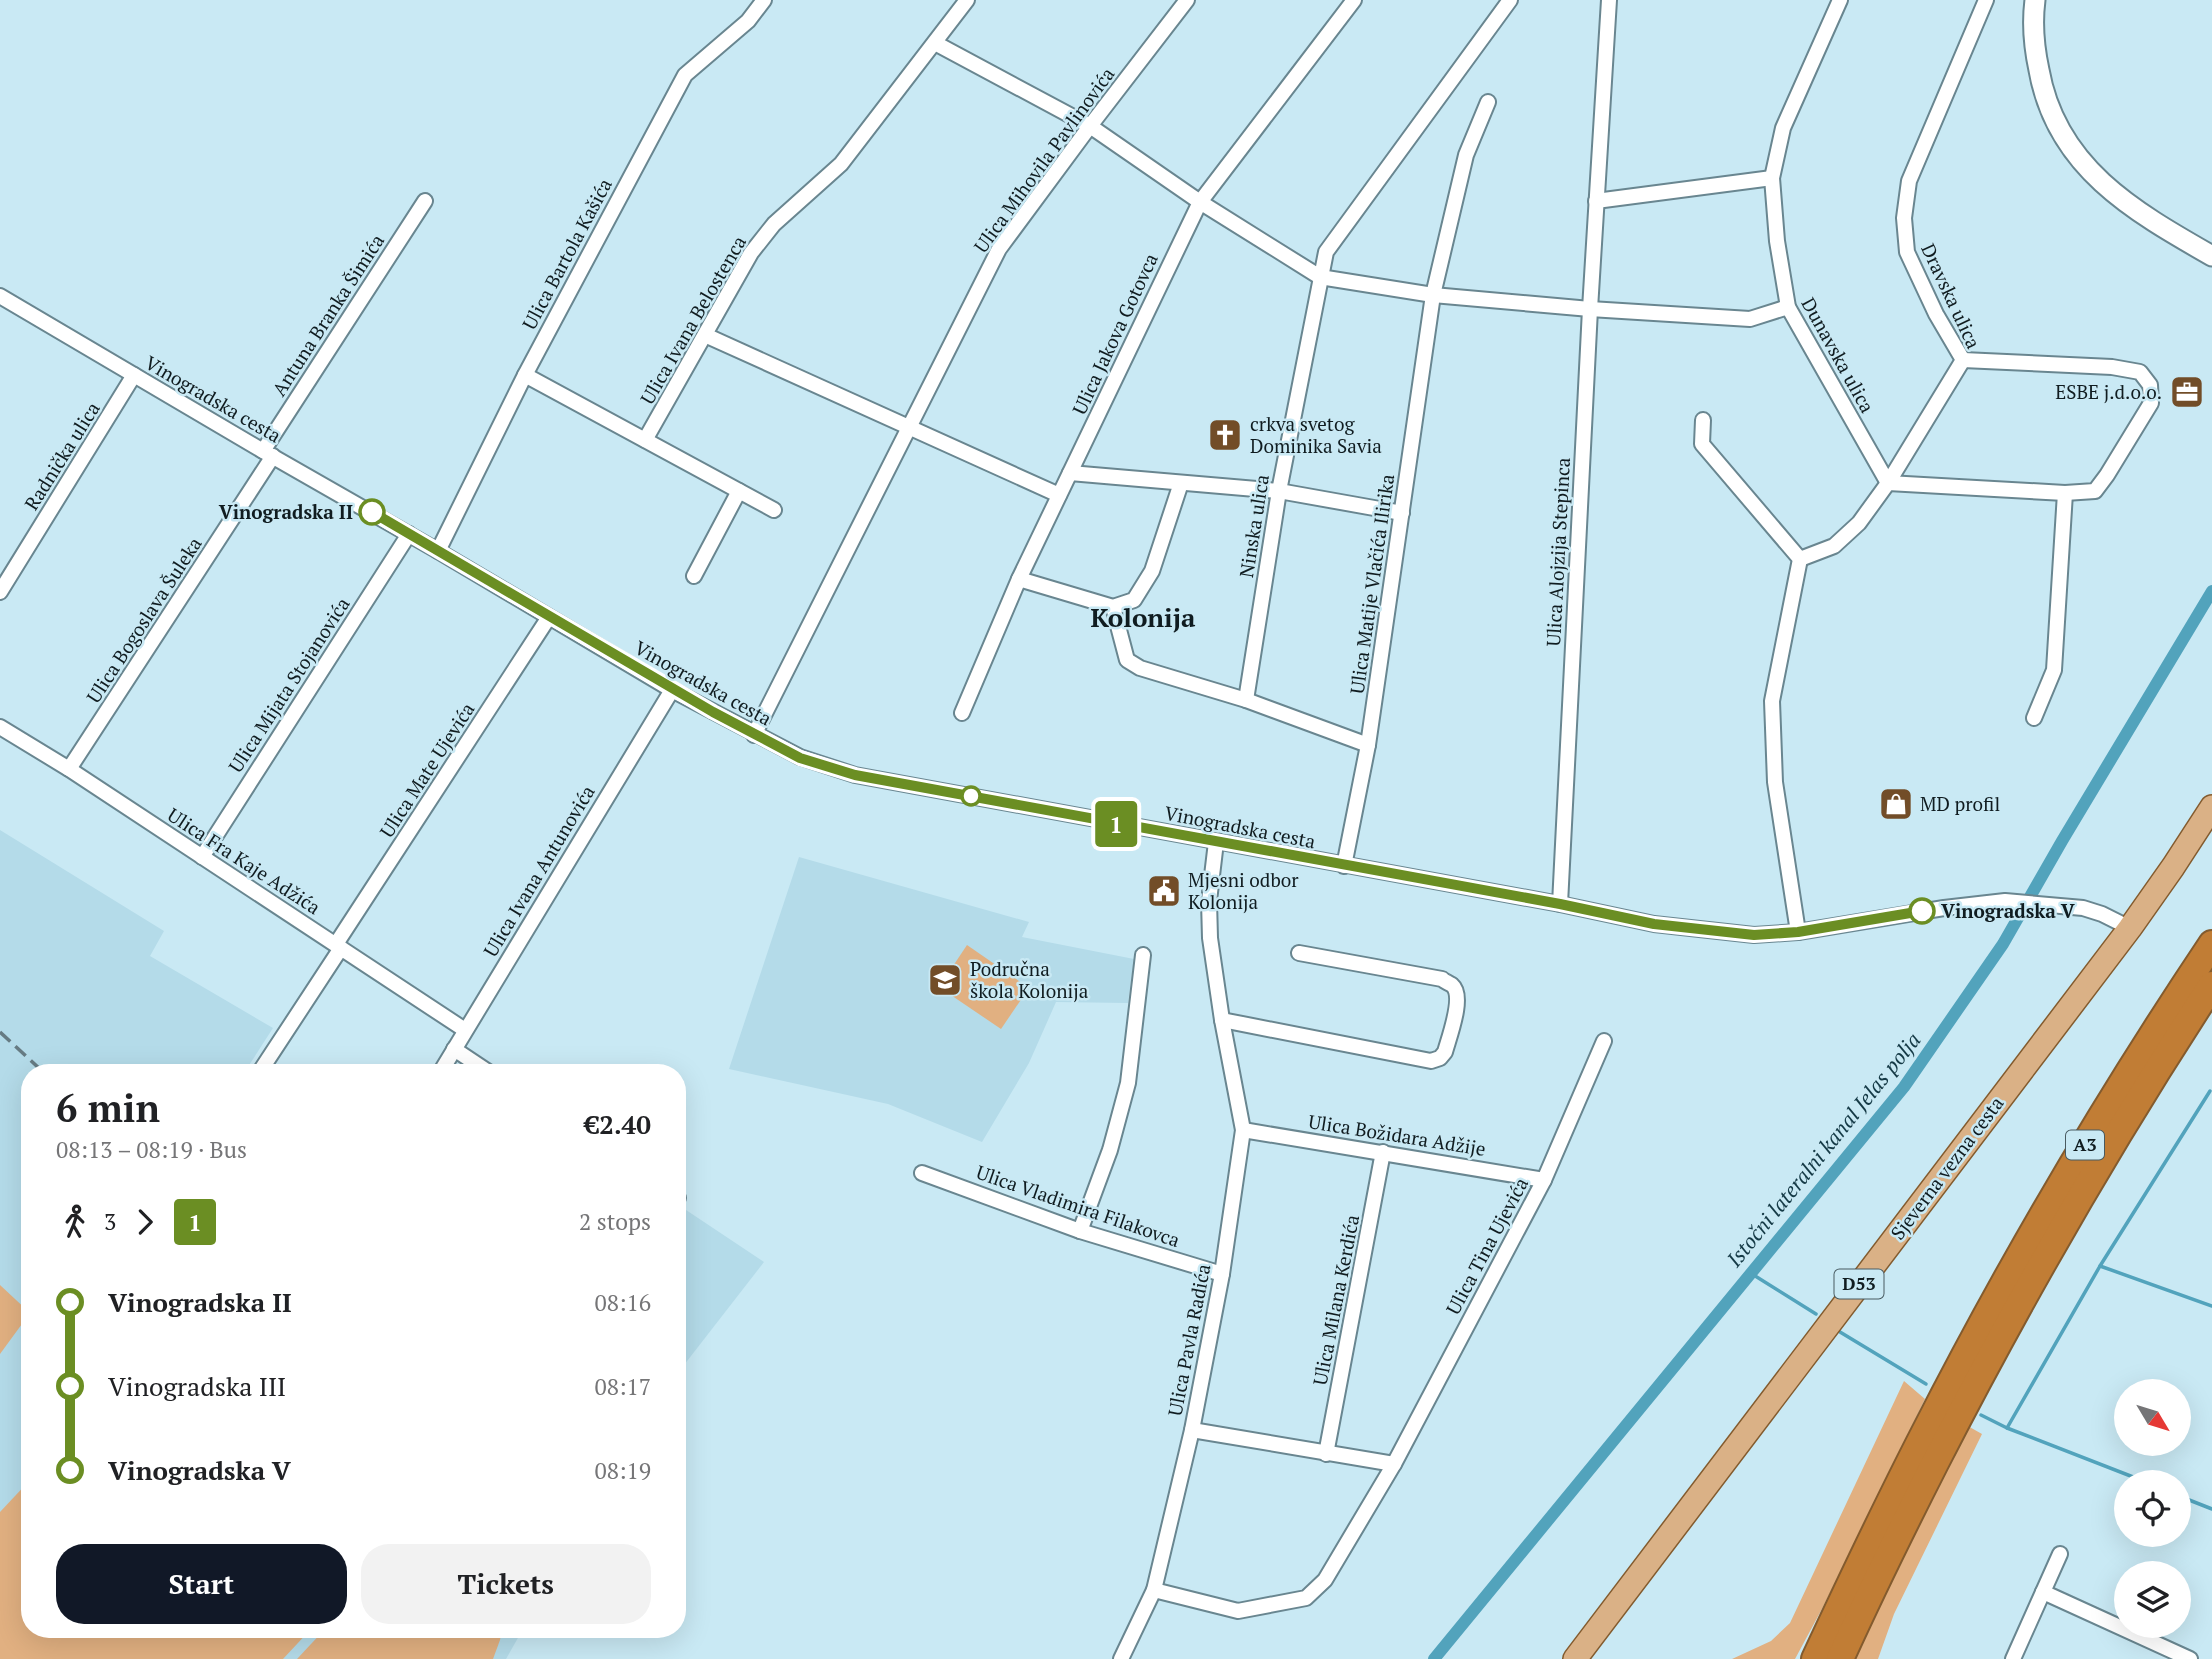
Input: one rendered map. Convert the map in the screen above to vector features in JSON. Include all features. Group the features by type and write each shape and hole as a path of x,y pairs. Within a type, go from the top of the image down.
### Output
{"highway":[{"name":"A3","path":"1815,1659 1942,1398 2049,1204 2150,1037 2212,944"},
{"name":"A3","path":"1840,1659 1871,1591 1989,1359 2067,1218 2174,1042 2212,985"},
{"path":"1802,1659 1845,1571 1853,1560 1867,1549"},
{"path":"1850,1659 1867,1621 1871,1591"}],"main road":[{"path":"2035,0 2035,50 2043,92 2054,121 2070,145 2095,176 2128,205 2212,256"},
{"name":"Sjeverna vezna cesta","path":"1575,1659 2130,928 2174,867 2212,807"}],"street":[{"name":"Ulica Bartola Kašića","path":"438,551 525,375 685,75 748,20 764,0"},
{"name":"Ulica Ivana Belostenca","path":"645,440 751,253 774,224 841,164 967,0"},
{"name":"Ulica Mihovila Pavlinovića","path":"754,735 999,249 1187,0"},
{"name":"Ulica Jakova Gotovca","path":"962,713 1059,495 1200,202 1354,0"},
{"name":"Ninska ulica","path":"1246,700 1279,491 1326,252 1510,0"},
{"name":"Ulica Alojzija Stepinca","path":"1560,904 1590,309 1609,0"},
{"name":"Dunavska ulica","path":"1840,0 1783,128 1772,178 1777,241 1787,307 1888,483"},
{"name":"Dravska ulica","path":"1800,559 1834,546 1859,523 1888,483 1963,360 1936,314 1908,252 1904,218 1909,181 1986,0"},
{"path":"935,43 1090,126 1200,202 1320,277 1433,295 1590,309 1750,319 1787,307"},
{"name":"Ulica Matije Vlačića Ilirika","path":"1344,866 1368,745 1433,295 1466,155 1488,102"},
{"path":"1596,201 1772,178"},
{"name":"Antuna Branka Šimića","path":"268,453 425,201"},
{"name":"Vinogradska cesta","path":"3,303 192,407 672,690 800,758 855,775 1560,904 1654,924 1754,935 1798,932 1944,908 2005,901 2084,908 2130,928"},
{"path":"705,335 1059,495"},
{"path":"1888,483 2065,493 2095,491 2151,403 2150,385 2140,372 2112,367 1963,360"},
{"path":"525,375 774,510"},
{"name":"Radnička ulica","path":"0,592 134,376"},
{"path":"1703,420 1702,444 1800,559 1772,701 1775,782 1798,932"},
{"name":"Ulica Bogoslava Šuleka","path":"69,769 268,453"},
{"path":"1070,473 1279,491 1402,513"},
{"path":"1020,579 1113,607 1134,600 1152,571 1181,483"},
{"path":"694,576 739,491"},
{"path":"2034,718 2054,670 2065,493"},
{"name":"Ulica Mijata Stojanovića","path":"202,857 409,534"},
{"path":"1113,607 1127,660 1140,668 1246,700 1368,745"},
{"name":"Ulica Mate Ujevića","path":"265,1064 550,617"},
{"name":"Ulica Ivana Antunovića","path":"445,1064 672,690"},
{"name":"Ulica Fra Kaje Adžića","path":"0,727 69,769 465,1030"},
{"name":"Ulica Pavla Radića","path":"1121,1659 1154,1590 1192,1430 1222,1274 1243,1129 1222,1020 1210,938 1209,901 1216,842"},
{"path":"1222,1020 1431,1061 1446,1052 1458,1001 1452,984 1441,979 1299,953"},
{"path":"1080,1231 1110,1150 1128,1083 1143,955"},
{"name":"Ulica Tina Ujevića","path":"1154,1590 1238,1611 1306,1598 1325,1580 1394,1464 1544,1180 1604,1041"},
{"path":"454,1049 476,1064"},
{"name":"Ulica Božidara Adžije","path":"1243,1129 1544,1180"},
{"name":"Ulica Milana Kerdića","path":"1326,1454 1383,1152"},
{"name":"Ulica Vladimira Filakovca","path":"922,1173 1080,1231 1222,1274"},
{"path":"1192,1430 1394,1464"},
{"path":"2013,1659 2060,1554"},
{"path":"2043,1592 2190,1659"}],"shaded area":[{"path":"0,830 164,931 150,956 273,1028 250,1064 21,1064 21,1638 518,1638 506,1659 0,1659"},
{"name":"Područna škola Kolonija","path":"799,857 1029,922 1022,937 1134,959 1128,1003 1056,1002 1029,1063 982,1142 888,1104 729,1069"},
{"path":"967,945 1029,988 1001,1029 939,987"},
{"path":"686,1210 764,1262 686,1362"},
{"path":"0,1285 21,1305 21,1325 0,1354"},
{"path":"1904,1381 1925,1399 1795,1659 1732,1659 1771,1641 1790,1623"},
{"path":"1966,1425 1982,1434 1894,1614 1878,1659 1853,1659"},
{"path":"21,1490 21,1638 303,1638 283,1659 0,1659 0,1512"},
{"path":"317,1638 500,1638 493,1659 297,1659"}],"waterway":[{"name":"Istočni lateralni kanal Jelas polja","path":"1434,1659 1904,1087 2003,944 2212,591"},
{"path":"2007,1428 2100,1266 2210,1091"},
{"path":"2100,1266 2212,1306"},
{"path":"1752,1274 1816,1314"},
{"path":"1840,1332 1926,1384"},
{"path":"1981,1415 2007,1428 2115,1470"},
{"path":"2191,1501 2212,1509"}],"railway":[{"path":"0,1032 34,1064"}],"bus line":[{"name":"1","path":"372,512 672,690 754,735 800,758 855,775 1560,904 1654,924 1754,935 1798,932 1922,911"}],"place":[{"name":"ESBE j.d.o.o.","path":"2187,392"},
{"name":"crkva svetog Dominika Savia","path":"1225,435"},
{"name":"Vinogradska II","path":"372,512"},
{"name":"MD profil","path":"1896,804"},
{"name":"Mjesni odbor Kolonija","path":"1164,891"},
{"name":"Vinogradska V","path":"1922,911"},
{"name":"Područna škola Kolonija","path":"945,980"}],"district":[{"name":"Kolonija","path":"1143,618"}]}
